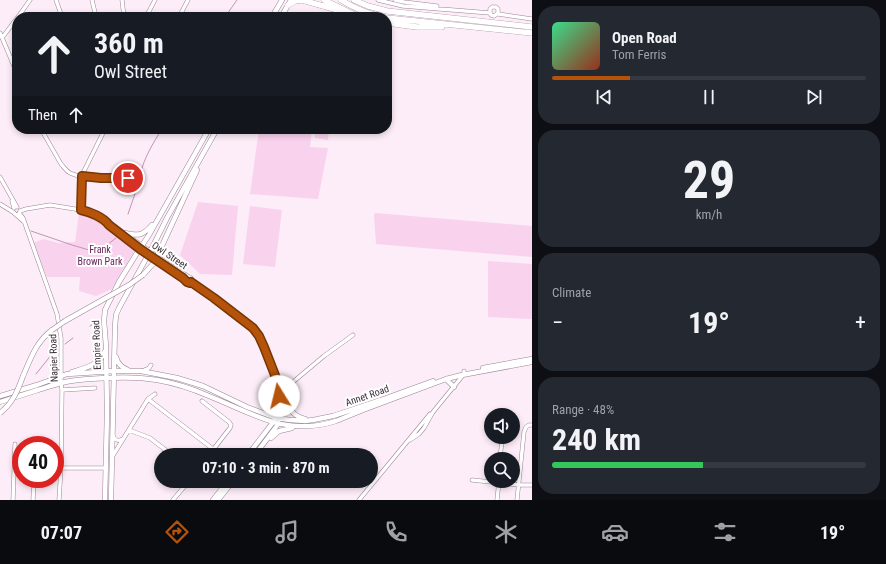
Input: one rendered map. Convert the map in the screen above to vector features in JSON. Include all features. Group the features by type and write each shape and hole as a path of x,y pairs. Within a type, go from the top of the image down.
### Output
{"highway":[{"path":"289,3 302,0 345,12"},
{"path":"324,0 348,12"},
{"path":"341,0 367,12"},
{"path":"354,0 368,6 387,11 532,26"},
{"path":"392,19 428,25 457,25 532,33"},
{"path":"392,24 417,27 428,25"}],"main road":[{"path":"275,12 282,0"},
{"path":"284,12 289,3"},
{"name":"Empire Road","path":"105,500 105,310 119,282 158,219 206,134"},
{"name":"Empire Road","path":"111,500 115,320 117,313 167,218 214,134"},
{"path":"0,412 8,406 14,398 37,346 43,337 52,330 143,275 153,264 196,174 199,162"},
{"path":"125,233 136,235 143,234 158,219"},
{"path":"0,396 38,385 88,367 97,362 103,355 106,346"},
{"path":"115,353 119,364 123,368 129,370"},
{"path":"463,373 532,359"},
{"path":"463,373 532,362"},
{"path":"67,374 129,370 178,378 198,384 277,421"},
{"name":"Annet Road","path":"432,383 463,373"},
{"name":"Annet Road","path":"277,421 298,421 326,418 463,373"},
{"path":"0,402 61,383 114,377 148,378 184,386 259,418 277,421"},
{"path":"446,379 454,386"},
{"name":"Annet Road","path":"277,421 300,427 317,426 330,423 409,391"},
{"path":"283,398 288,408 294,414 303,419 313,420"},
{"path":"260,448 277,421"},
{"path":"254,448 277,421"},
{"path":"266,441 288,428 300,427"},
{"path":"213,500 222,488"},
{"path":"218,500 227,488"}],"street":[{"path":"21,12 30,0"},
{"path":"56,0 60,12"},
{"path":"92,0 95,12"},
{"path":"122,0 123,12"},
{"path":"149,12 155,0"},
{"path":"182,12 188,0"},
{"path":"378,0 403,6 490,11"},
{"path":"395,0 451,8"},
{"path":"490,11 492,7 495,6 498,12 511,16 532,19"},
{"path":"490,11 492,16 496,16 498,12"},
{"path":"2,38 12,25"},
{"path":"0,33 12,61"},
{"path":"44,134 61,164 71,173 94,178 128,178"},
{"path":"81,210 82,176 102,134"},
{"name":"Napier Road","path":"0,177 11,195 16,210 23,221 57,314 61,338 61,436"},
{"path":"2,205 16,210 50,205 81,210 110,223 125,233 141,247"},
{"path":"106,222 141,247"},
{"name":"Owl Street","path":"141,247 188,279 192,278 191,282 253,328 264,347 283,398 277,421"},
{"path":"280,389 287,387 324,356 354,335"},
{"path":"141,371 149,368 151,365"},
{"path":"406,443 420,433 435,410 463,373"},
{"path":"359,500 406,443 421,428 430,414 454,386"},
{"path":"62,390 95,388"},
{"name":"Owl Street","path":"277,421 280,389"},
{"path":"112,457 148,399 154,394"},
{"path":"148,399 212,448"},
{"path":"202,401 229,422 231,426 214,448"},
{"path":"520,474 524,432 526,427 530,425 532,426"},
{"path":"129,430 150,438 163,448"},
{"path":"112,435 116,440 123,439"},
{"path":"64,468 106,468"},
{"path":"472,480 484,481"},
{"path":"520,485 532,485"},
{"path":"12,500 13,488"},
{"path":"33,500 34,488"},
{"name":"Napier Road","path":"59,500 60,488"},
{"path":"173,500 183,488"},
{"path":"497,500 498,488"},
{"path":"517,500 519,488"}],"green space":[{"path":"258,134 311,134 310,147 328,148 318,199 250,194"},
{"path":"315,134 329,134 328,140 315,138"},
{"path":"198,202 238,206 232,275 200,274 180,255"},
{"path":"250,206 282,210 275,267 243,264"},
{"name":"Frank Brown Park","path":"79,213 87,214 137,246 112,289 96,296 79,291 80,277 47,277 33,243 44,239 58,243 75,242"},
{"path":"375,213 532,226 532,257 376,244"},
{"path":"488,261 532,264 532,319 488,317"}],"waterway":[{"path":"229,12 237,0"},
{"path":"140,175 146,157 159,134"},
{"path":"128,214 138,185"},
{"path":"31,231 94,251 107,245 116,238"},
{"path":"90,326 98,321"},
{"path":"65,344 73,338"},
{"path":"36,374 52,354 58,349"}],"route":[{"path":"128,178 82,176 81,210 87,211 106,222 140,249 165,265 187,282 191,282 248,323 259,336 264,347 280,388 279,396"}]}
